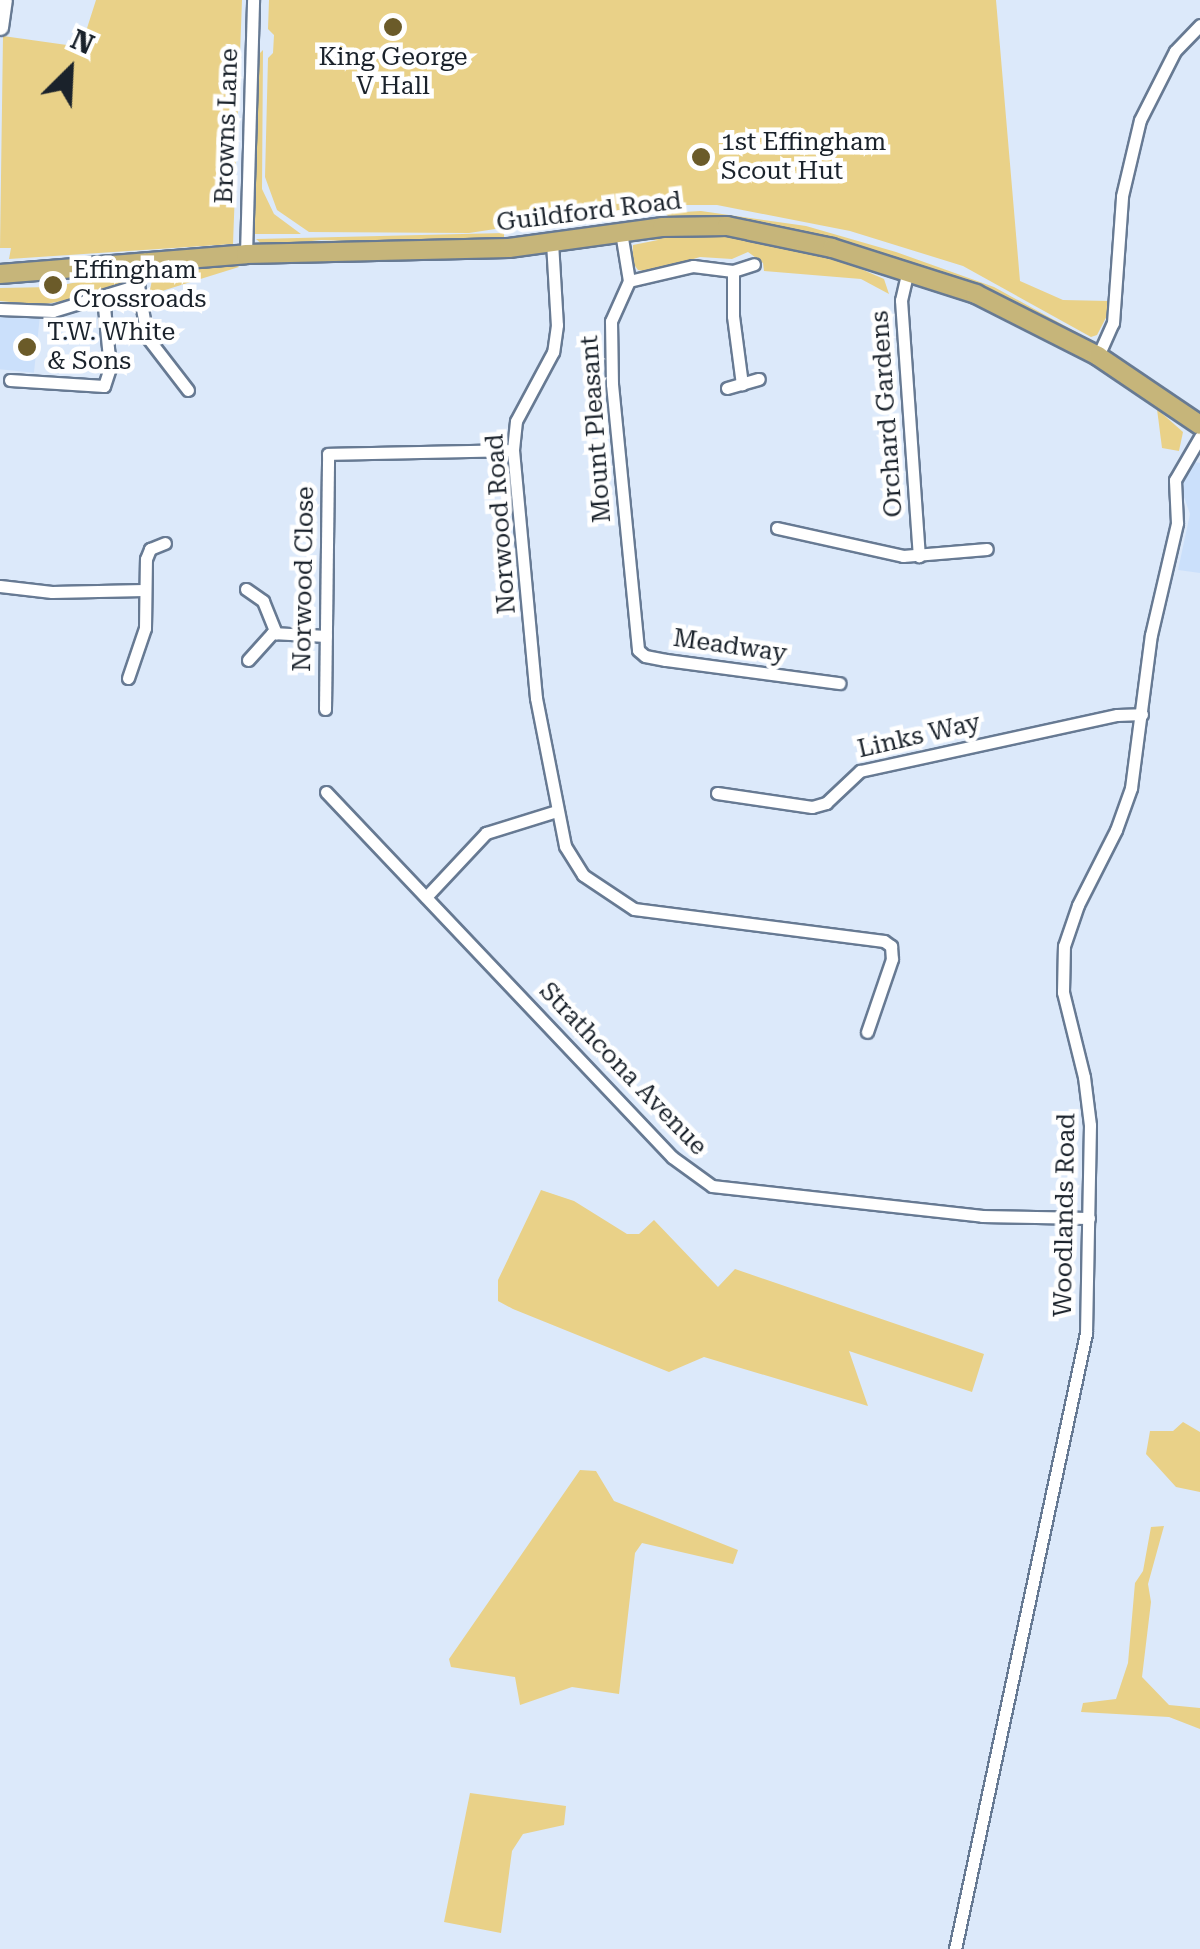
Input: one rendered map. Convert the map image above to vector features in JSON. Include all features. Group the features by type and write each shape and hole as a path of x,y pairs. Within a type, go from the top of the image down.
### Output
{"main road":[{"name":"Guildford Road","path":"0,274 246,254 474,250 690,224 727,226 908,270 988,300 1098,356 1200,425"}],"street":[{"path":"0,27 4,0"},
{"name":"Browns Lane","path":"246,254 253,0"},
{"path":"1098,356 1112,323 1122,196 1140,120 1175,51 1200,25"},
{"path":"621,232 629,281 708,264 733,271 754,264"},
{"name":"Norwood Road","path":"552,242 557,325 553,352 516,421 513,450 536,698 557,812 573,864 599,888 634,909 873,938 891,946 892,960 867,1032"},
{"path":"144,260 138,285 148,336 188,390"},
{"name":"Orchard Gardens","path":"908,270 901,300 919,556"},
{"path":"733,271 733,316 742,384"},
{"name":"Mount Pleasant","path":"629,281 612,312 611,338 635,629"},
{"path":"0,310 53,310 138,285"},
{"path":"10,380 104,386 110,368 103,297"},
{"path":"727,388 759,378"},
{"name":"Woodlands Road","path":"954,1949 1082,1365 1089,1218 1088,1098 1063,992 1064,946 1078,905 1125,809 1142,714 1150,634 1177,523 1175,480 1200,437"},
{"name":"Norwood Close","path":"325,709 328,454 513,450"},
{"name":"Orchard Gardens","path":"777,528 884,553 919,556 986,549"},
{"path":"128,678 141,647 150,549 165,543"},
{"path":"0,586 52,592 144,590"},
{"path":"246,590 264,602 276,633"},
{"name":"Meadway","path":"635,629 638,650 645,656 840,683"},
{"path":"248,660 276,633 326,636"},
{"name":"Links Way","path":"717,793 812,807 826,803 860,771 1117,715 1142,714"},
{"name":"Strathcona Avenue","path":"326,792 672,1157 712,1186 982,1216 1089,1218"},
{"path":"426,897 486,833 557,812"}],"shaded area":[{"path":"96,0 242,0 233,244 9,259 11,248 0,248 3,36 81,47"},
{"path":"269,0 996,0 1020,281 1063,300 1109,301 1109,312 1097,335 1091,337 963,266 850,231 717,205 656,205 469,233 309,232 277,210 265,177 268,58 273,53 274,35 268,29"},
{"path":"263,50 262,189 274,214 301,234 253,234 257,56"},
{"path":"701,211 806,226 896,252 994,287 1087,338 969,284 892,258 671,219 665,213"},
{"path":"504,233 504,241 419,244 321,240 264,246 256,239"},
{"path":"701,233 756,239 883,269 889,276 861,269 884,279 889,294 861,279 764,271 763,263 748,252 732,259 700,257 651,272 638,270 632,262 633,245 658,240 638,240 644,235"},
{"path":"234,262 239,267 149,295 153,275 164,267"},
{"path":"131,270 134,279 82,297 41,305 0,301 0,288 51,287 78,282 79,275"},
{"path":"0,313 40,317 34,373 0,369"},
{"path":"1157,409 1183,432 1179,451 1162,448"},
{"path":"1195,462 1200,463 1200,573 1178,570 1190,514 1180,486"},
{"path":"541,1190 574,1201 627,1234 639,1234 654,1220 718,1287 735,1269 984,1354 972,1392 849,1351 868,1406 704,1357 669,1372 513,1309 498,1301 498,1280"},
{"path":"1183,1422 1200,1432 1200,1492 1176,1487 1146,1454 1150,1431 1173,1431"},
{"path":"580,1470 596,1471 614,1501 738,1550 733,1564 642,1543 635,1553 619,1694 572,1687 520,1705 515,1677 451,1667 449,1659"},
{"path":"1164,1526 1148,1584 1151,1602 1142,1677 1169,1705 1200,1708 1200,1729 1169,1717 1081,1712 1083,1703 1116,1699 1128,1663 1135,1583 1143,1571 1151,1527"},
{"path":"470,1793 566,1806 564,1825 523,1834 512,1851 501,1933 444,1922"}],"place":[{"name":"King George V Hall","path":"393,27"},
{"name":"1st Effingham Scout Hut","path":"701,157"},
{"name":"Effingham Crossroads","path":"53,285"},
{"name":"T.W. White & Sons","path":"27,347"}]}
